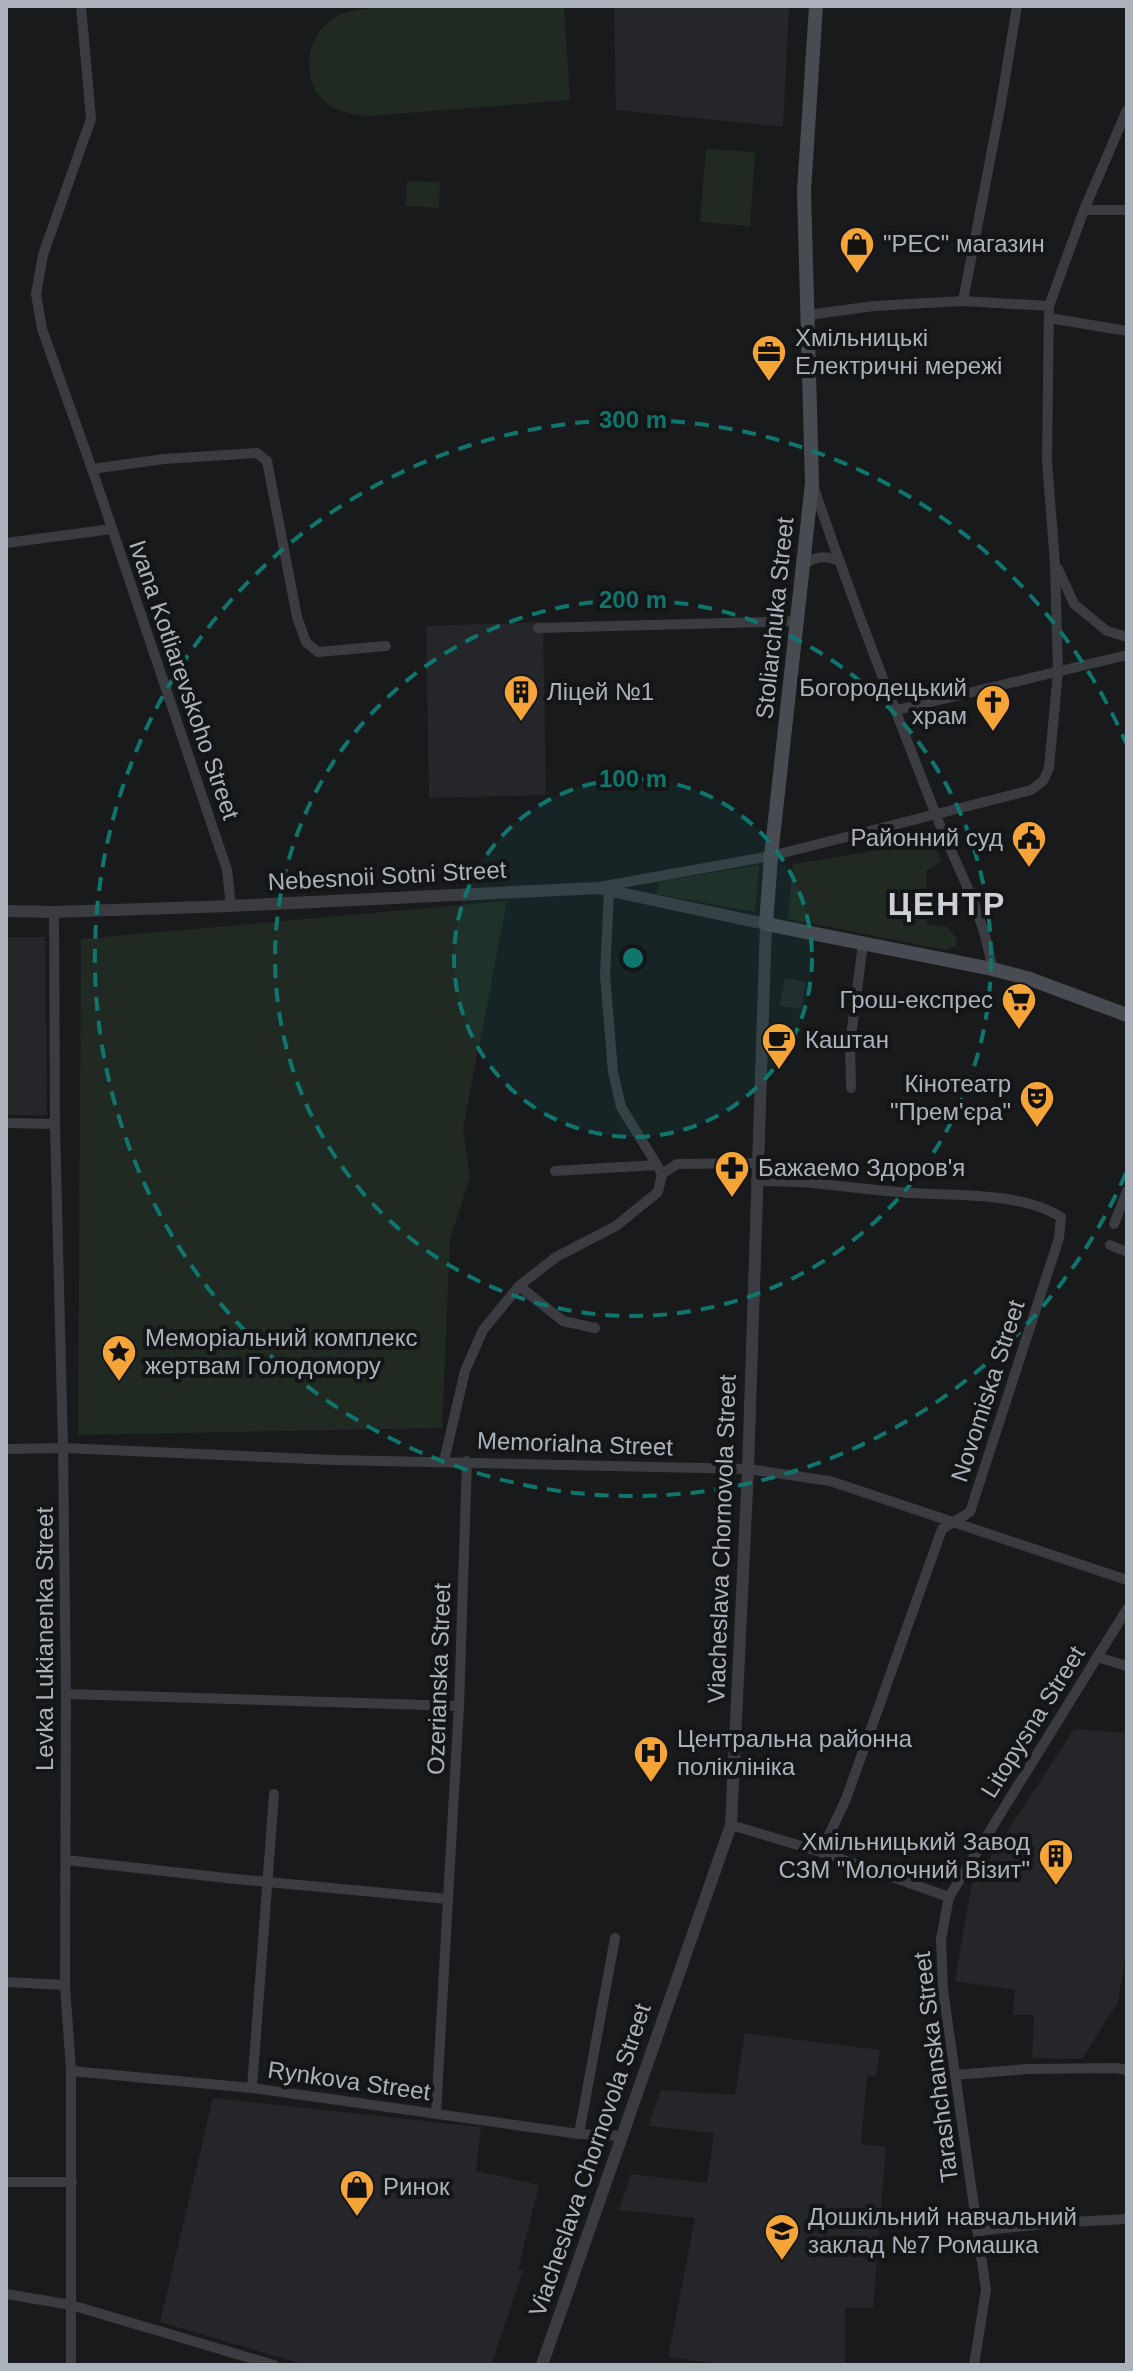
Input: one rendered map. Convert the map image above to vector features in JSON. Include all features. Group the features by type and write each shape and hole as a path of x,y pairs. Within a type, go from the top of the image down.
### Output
{"main road":[{"name":"Stoliarchuka Street","path":"766,924 812,483 804,191 816,6"},
{"path":"766,924 992,969 1030,979 1127,1015"}],"street":[{"name":"Ivana Kotliarevskoho Street","path":"81,6 91,119 43,255 36,294 42,329 227,870 231,906"},
{"path":"963,301 1017,6"},
{"path":"444,1461 465,1371 483,1330 519,1286 556,1257 616,1226 658,1192 660,1170 621,1107 613,1072 605,975 603,890 771,856 937,816 1031,790 1043,781 1049,768 1058,672 1055,564 1047,461 1049,306 1084,210 1127,110"},
{"path":"1084,210 1127,210"},
{"path":"808,315 874,306 963,301 1049,306"},
{"path":"1049,318 1127,331"},
{"path":"92,469 164,459 257,453 267,461 297,617 306,642 318,652 386,646"},
{"path":"812,483 937,816 988,940 992,969"},
{"path":"6,543 112,529"},
{"path":"803,565 815,557 826,556 839,561"},
{"path":"1055,564 1074,604 1107,631 1127,637"},
{"path":"538,628 798,621"},
{"path":"897,710 1127,655"},
{"name":"Nebesnoii Sotni Street","path":"6,911 231,906 603,890 766,924"},
{"name":"Levka Lukianenka Street","path":"54,912 66,1694 65,1985 71,2071 71,2365"},
{"name":"Viacheslava Chornovola Street","path":"542,2365 731,1825 748,1469 766,924"},
{"path":"851,1088 850,1044 863,944"},
{"path":"6,1123 55,1124"},
{"path":"555,1171 660,1170 677,1164 757,1163"},
{"name":"Novomiska Street","path":"756,1181 789,1181 1013,1200 1044,1206 1061,1217 1059,1238 970,1512 942,1529 846,1799 821,1852"},
{"path":"1114,1224 1127,1191"},
{"path":"1110,1245 1127,1252"},
{"path":"519,1286 563,1321 595,1328"},
{"name":"Memorialna Street","path":"6,1449 63,1448 334,1460 748,1469 830,1481 1127,1580"},
{"name":"Ozerianska Street","path":"436,2114 459,1706 467,1461"},
{"name":"Litopysna Street","path":"949,1897 1127,1609"},
{"path":"1097,1657 1127,1666"},
{"path":"66,1694 459,1706"},
{"path":"252,2088 274,1794"},
{"path":"731,1825 821,1852 949,1897"},
{"path":"66,1860 448,1899"},
{"name":"Tarashchanska Street","path":"949,1897 941,1939 943,1990 986,2290 974,2365"},
{"path":"579,2134 615,1938"},
{"path":"6,1982 65,1985"},
{"path":"955,2075 1027,2069 1127,2070"},
{"name":"Rynkova Street","path":"71,2071 252,2088 579,2134 622,2136"},
{"path":"6,2182 72,2182"},
{"path":"977,2231 1127,2219"},
{"path":"6,2294 71,2305 274,2365"}],"shaded area":[{"path":"422,6 564,6 570,100 368,116 337,110 322,99 315,89 309,67 313,44 326,24 354,10"},
{"path":"614,6 789,6 783,127 616,110"},
{"path":"706,149 755,152 750,226 700,222"},
{"path":"407,181 440,182 439,208 406,206"},
{"path":"543,622 546,795 429,798 426,626"},
{"path":"933,841 941,861 926,871 927,924 947,927 957,939 956,946 945,950 788,919 793,864"},
{"path":"759,865 755,912 657,894 658,882"},
{"path":"507,901 463,1128 470,1177 450,1240 442,1428 78,1435 81,939"},
{"path":"6,937 45,937 47,1115 6,1115"},
{"path":"785,978 806,982 801,1009 780,1006"},
{"path":"1074,1729 1127,1733 1127,1946 1118,2002 1082,2059 1032,2058 1034,2015 1013,2015 1015,1990 955,1981 971,1887"},
{"path":"745,2033 880,2050 876,2077 867,2076 861,2144 886,2147 873,2308 845,2308 845,2365 728,2365 668,2357 695,2218 619,2210 631,2174 707,2183 714,2133 648,2126 661,2090 735,2095"},
{"name":"Ринок","path":"213,2098 481,2127 476,2171 539,2185 518,2269 523,2271 491,2365 306,2365 160,2322"}],"place":[{"name":"\"РЕС\" магазин","path":"857,275"},
{"name":"Хмільницькі Електричні мережі","path":"769,383"},
{"name":"Ліцей №1","path":"521,723"},
{"name":"Богородецький храм","path":"993,733"},
{"name":"Районний суд","path":"1029,869"},
{"name":"Грош-експрес","path":"1019,1031"},
{"name":"Каштан","path":"779,1071"},
{"name":"Кінотеатр \"Прем'єра\"","path":"1037,1129"},
{"name":"Бажаемо Здоров'я","path":"732,1199"},
{"name":"Меморіальний комплекс жертвам Голодомору","path":"119,1383"},
{"name":"Центральна районна поліклініка","path":"651,1784"},
{"name":"Хмільницький Завод СЗМ \"Молочний Візит\"","path":"1056,1887"},
{"name":"Ринок","path":"357,2218"},
{"name":"Дошкільний навчальний заклад №7 Ромашка","path":"782,2262"}],"district":[{"name":"ЦЕНТР","path":"947,904"}]}
